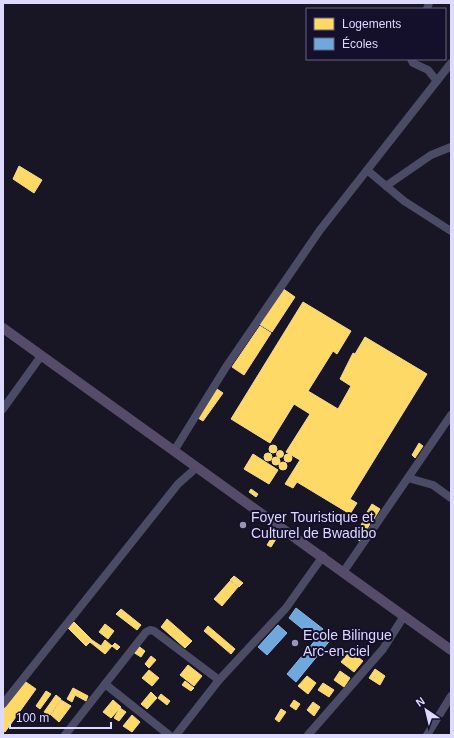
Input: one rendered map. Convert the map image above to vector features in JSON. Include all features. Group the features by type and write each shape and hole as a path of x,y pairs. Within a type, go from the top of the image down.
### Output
{"main road":[{"path":"3,328 196,468 344,571 451,650"}],"street":[{"path":"411,60 412,63 428,70 437,81"},
{"path":"174,451 226,367 320,230 451,63"},
{"path":"386,186 430,155 451,147"},
{"path":"367,170 404,201 451,231"},
{"path":"3,409 41,356"},
{"path":"344,571 451,415"},
{"path":"3,704 178,484 196,468"},
{"path":"408,478 433,485 451,498"},
{"path":"176,735 219,680 286,608 323,556"},
{"path":"308,735 383,649 404,616"},
{"path":"66,735 146,632 150,630 154,631 219,680"},
{"path":"105,684 169,735"},
{"path":"427,735 451,696"}],"building: Logements":[{"path":"19,166 42,180 34,193 13,179"},
{"path":"282,288 295,297 272,332 259,324"},
{"path":"303,302 351,331 337,354 333,351 308,391 338,409 351,386 340,379 353,353 355,354 365,337 427,374 350,499 357,503 350,514 297,482 293,488 285,484 300,460 286,452 310,414 294,404 270,443 231,419"},
{"path":"260,326 271,333 244,375 232,367"},
{"path":"217,389 223,393 203,421 198,418"},
{"path":"419,443 423,446 415,458 412,455"},
{"path":"273,445 276,446 276,452 273,453 270,452 269,449 270,446"},
{"path":"280,450 283,451 283,457 280,458 277,457 276,454 277,451"},
{"path":"266,453 270,453 272,457 270,461 266,461 264,459 264,455"},
{"path":"253,454 278,470 269,484 244,469"},
{"path":"286,454 290,454 292,458 290,462 286,462 284,460 284,456"},
{"path":"274,457 278,457 280,461 278,465 274,465 272,463 272,459"},
{"path":"283,462 286,463 286,469 283,470 280,469 279,466 280,463"},
{"path":"251,489 258,494 256,497 249,492"},
{"path":"372,504 380,509 372,522 364,517"},
{"path":"364,520 370,524 360,541 354,537"},
{"path":"272,537 276,539 271,547 267,545"},
{"path":"234,576 243,583 239,587 230,580"},
{"path":"230,581 238,587 222,606 214,599"},
{"path":"121,609 141,625 137,630 116,614"},
{"path":"167,619 192,641 185,648 161,627"},
{"path":"74,622 92,640 86,646 68,628"},
{"path":"105,624 114,631 108,639 99,632"},
{"path":"208,626 235,649 231,654 204,631"},
{"path":"92,640 101,646 105,640 112,646 105,654 90,642"},
{"path":"115,643 120,647 117,650 112,646"},
{"path":"137,645 145,651 141,657 133,652"},
{"path":"350,651 363,661 354,672 341,662"},
{"path":"151,656 156,660 149,668 145,664"},
{"path":"188,665 202,676 194,686 180,675"},
{"path":"375,669 385,676 380,685 369,678"},
{"path":"149,670 159,678 152,686 142,678"},
{"path":"340,671 350,678 344,687 334,680"},
{"path":"307,676 316,683 308,694 298,686"},
{"path":"23,680 36,689 5,732 3,731 3,709"},
{"path":"185,681 194,688 191,691 182,685"},
{"path":"323,683 334,690 329,697 318,690"},
{"path":"73,688 88,696 86,701 75,695 72,702 67,699"},
{"path":"46,691 51,694 40,709 36,706"},
{"path":"151,692 157,698 147,709 141,704"},
{"path":"161,694 170,701 167,705 158,698"},
{"path":"56,695 61,699 50,715 44,712"},
{"path":"61,700 71,706 59,722 51,715"},
{"path":"113,700 121,707 111,718 103,712"},
{"path":"294,700 300,704 296,710 290,706"},
{"path":"313,702 320,707 314,716 307,710"},
{"path":"120,708 126,712 119,721 114,718"},
{"path":"281,709 286,712 279,722 275,719"},
{"path":"132,715 140,722 132,732 123,726"}],"building: Écoles":[{"path":"296,608 323,629 315,639 289,618"},
{"path":"278,625 287,633 267,655 258,647"},
{"path":"323,631 332,638 296,682 287,674"}],"place":[{"name":"Foyer Touristique et Culturel de Bwadibo","path":"243,525"},
{"name":"Ecole Bilingue Arc-en-ciel","path":"295,643"}]}
